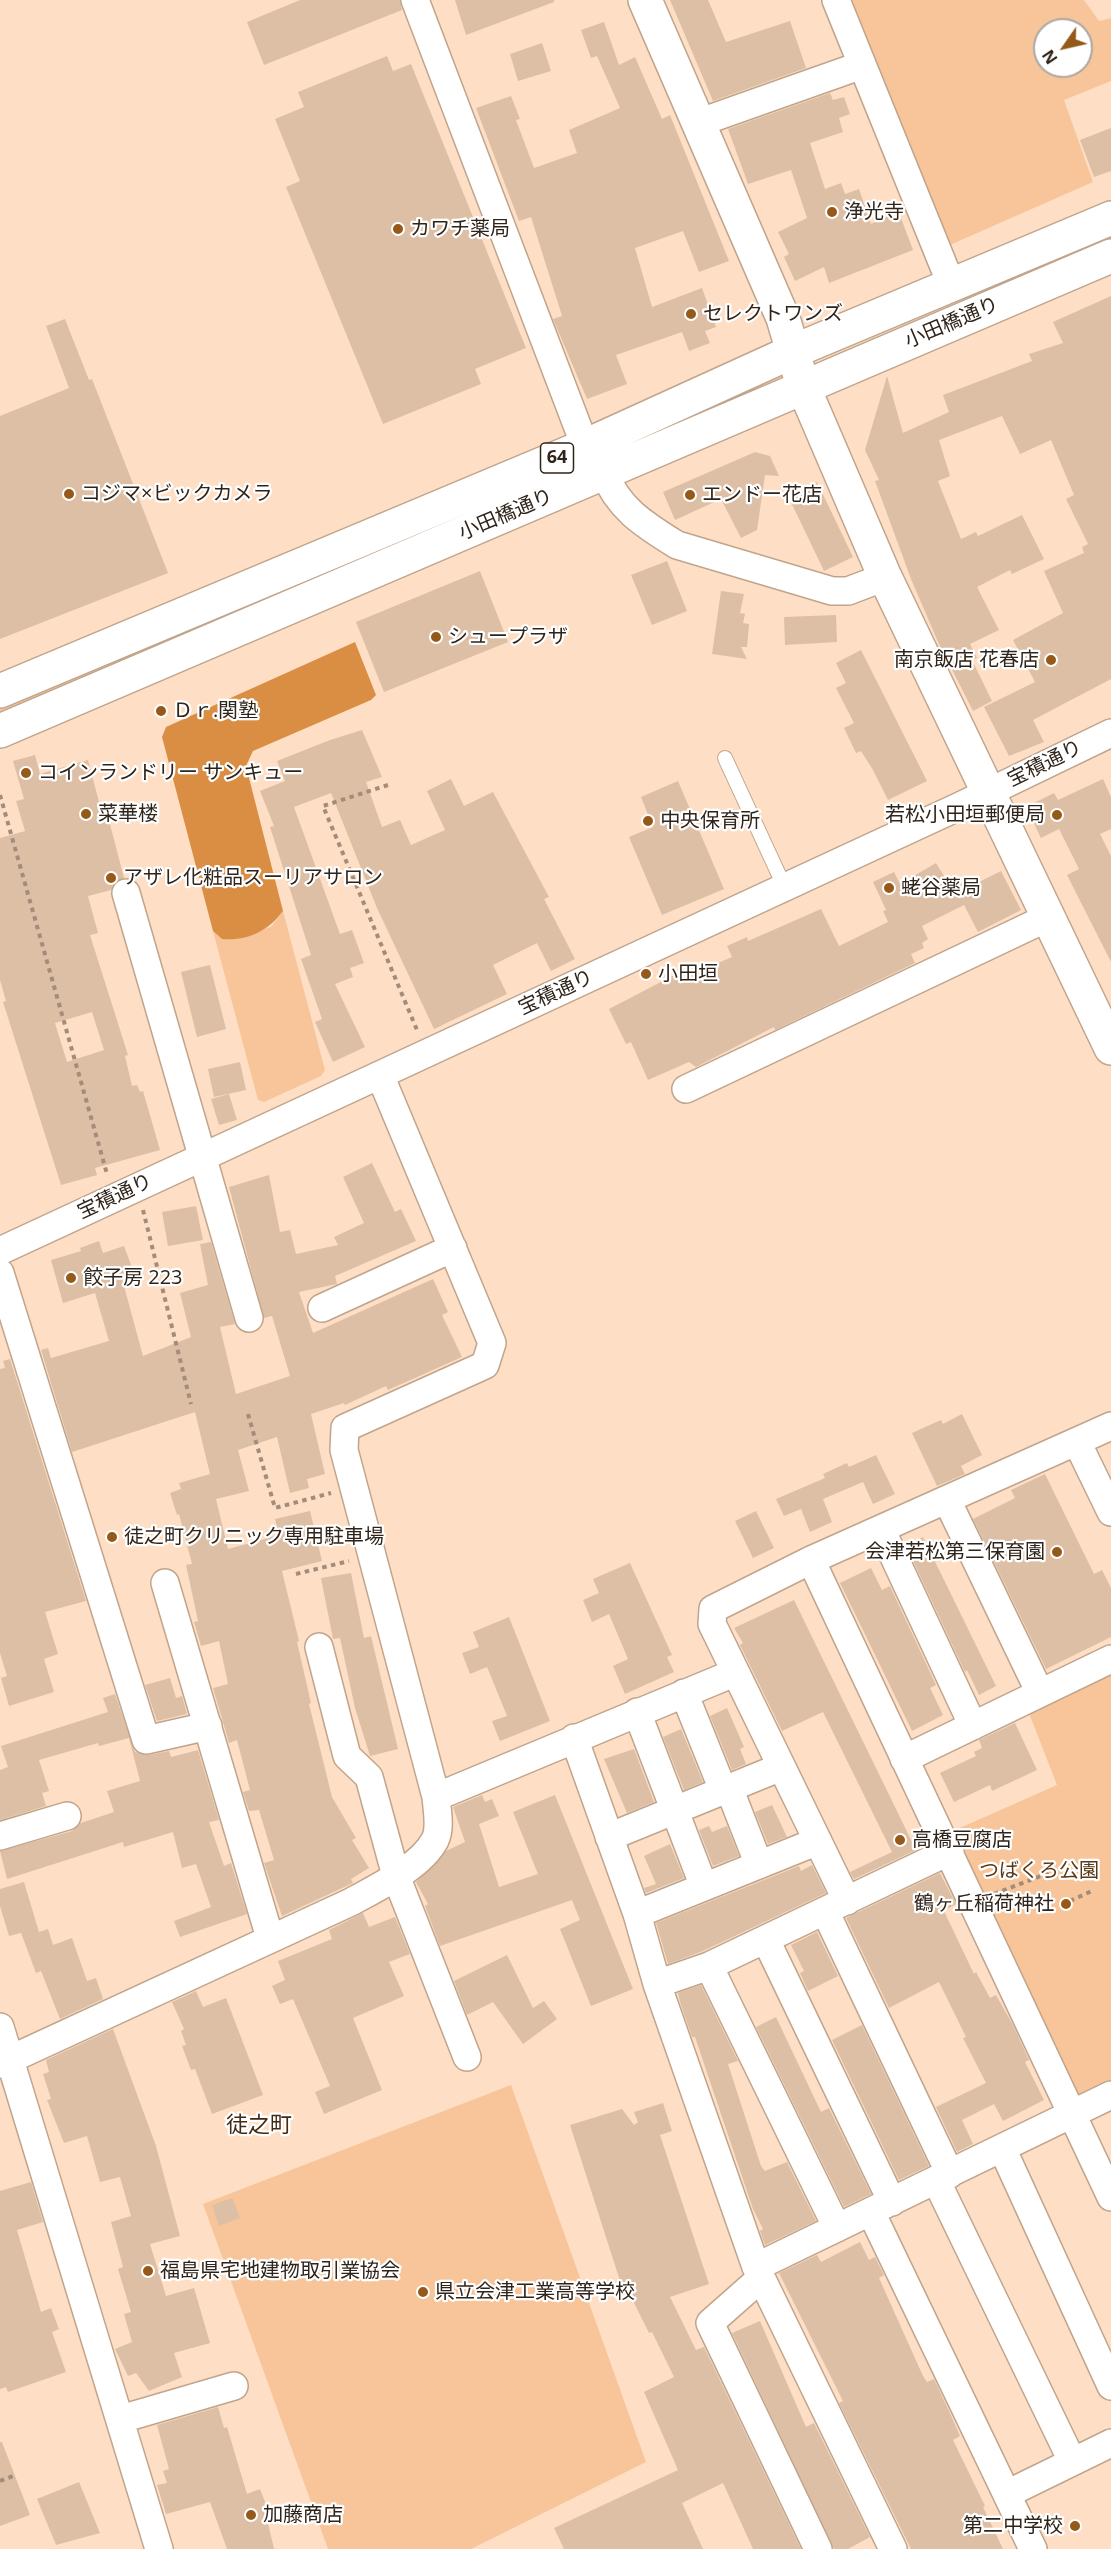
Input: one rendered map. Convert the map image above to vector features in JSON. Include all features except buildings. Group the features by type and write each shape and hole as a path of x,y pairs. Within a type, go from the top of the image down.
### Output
{"main road":[{"path":"645,0 783,318 803,386 885,577 1111,1048"},
{"name":"小田橋通り","path":"0,692 585,446 794,351 1111,218"},
{"name":"小田橋通り","path":"0,731 1111,256"}],"street":[{"path":"415,0 585,446"},
{"path":"836,0 951,284"},
{"path":"698,123 862,65"},
{"path":"604,472 620,503 655,531 677,544 832,591 848,591 885,577"},
{"name":"宝積通り","path":"0,1251 989,792 1111,733"},
{"path":"126,893 204,1156 249,1318"},
{"path":"686,1089 1049,917"},
{"path":"5,2062 351,1902 396,1876 420,1858 436,1839 438,1821 436,1797 344,1450 345,1428 485,1365 492,1343 380,1075"},
{"path":"322,1308 453,1248"},
{"path":"0,1273 146,1740 208,1726"},
{"path":"1072,2461 943,2177 836,1906 818,1841 712,1624 713,1609 811,1560 1111,1426"},
{"path":"1077,1442 1111,1512"},
{"path":"947,1500 1040,1694"},
{"path":"881,1529 973,1726"},
{"path":"811,1560 1111,2197"},
{"path":"165,1583 270,1938"},
{"path":"319,1647 347,1756 369,1777 396,1876 467,2057"},
{"path":"904,1759 1111,1659"},
{"path":"436,1797 734,1673"},
{"path":"684,1693 759,1865"},
{"path":"637,1712 704,1887"},
{"path":"574,1738 637,1914 657,1984 758,2272 893,2549"},
{"path":"609,1837 781,1767"},
{"path":"0,1836 67,1816"},
{"path":"637,1914 818,1841"},
{"path":"657,1984 709,1966 950,1851"},
{"path":"766,1940 1006,2494 1033,2549"},
{"path":"709,1966 837,2228"},
{"path":"0,2027 5,2062 121,2419 159,2549"},
{"path":"818,2549 710,2323 758,2272 837,2228 1111,2095"},
{"path":"1002,2148 1111,2386"},
{"path":"121,2419 234,2386"},
{"path":"1006,2494 1111,2443"}],"lane":[{"path":"725,758 779,875"}],"path":[{"path":"388,785 323,806 418,1031"},
{"path":"0,795 110,1183"},
{"path":"142,1203 191,1404"},
{"path":"248,1414 275,1508 354,1487"},
{"path":"296,1574 373,1556"},
{"path":"973,1901 1059,1869"},
{"path":"1070,1901 1094,1890"},
{"path":"0,2481 13,2476"}],"green space":[{"path":"846,0 1084,0 1099,21 1111,18 1111,81 1064,100 1093,182 943,248"},
{"path":"1111,233 1111,239 844,347"},
{"path":"480,509 0,717 0,708 351,560"},
{"path":"283,911 325,1070 321,1076 264,1102 258,1100 213,931 222,939 271,927"},
{"name":"つばくろ公園","path":"1111,1663 1111,2088 1082,2101 1065,2091 944,1835 1057,1785 1025,1703"},
{"name":"県立会津工業高等学校","path":"511,2085 646,2462 471,2549 328,2549 203,2204"}],"shaded area":[{"path":"355,642 376,695 371,700 253,751 246,766 283,911 271,924 257,933 240,938 222,939 213,931 162,737 166,727"}],"place":[{"name":"浄光寺","path":"832,212"},
{"name":"カワチ薬局","path":"398,229"},
{"name":"セレクトワンズ","path":"691,314"},
{"name":"コジマ×ビックカメラ","path":"69,494"},
{"name":"エンドー花店","path":"690,495"},
{"name":"シュープラザ","path":"436,637"},
{"name":"南京飯店 花春店","path":"1051,660"},
{"name":"Ｄｒ.関塾","path":"161,711"},
{"name":"コインランドリー サンキュー","path":"26,773"},
{"name":"菜華楼","path":"86,814"},
{"name":"若松小田垣郵便局","path":"1057,815"},
{"name":"中央保育所","path":"648,821"},
{"name":"アザレ化粧品スーリアサロン","path":"111,878"},
{"name":"蛯谷薬局","path":"889,888"},
{"name":"小田垣","path":"646,974"},
{"name":"餃子房 223","path":"71,1278"},
{"name":"徒之町クリニック専用駐車場","path":"112,1537"},
{"name":"会津若松第三保育園","path":"1057,1552"},
{"name":"高橋豆腐店","path":"900,1840"},
{"name":"鶴ヶ丘稲荷神社","path":"1066,1904"},
{"name":"福島県宅地建物取引業協会","path":"148,2271"},
{"name":"県立会津工業高等学校","path":"423,2292"},
{"name":"加藤商店","path":"251,2515"},
{"name":"第二中学校","path":"1075,2526"}],"district":[{"name":"徒之町","path":"259,2126"}]}
